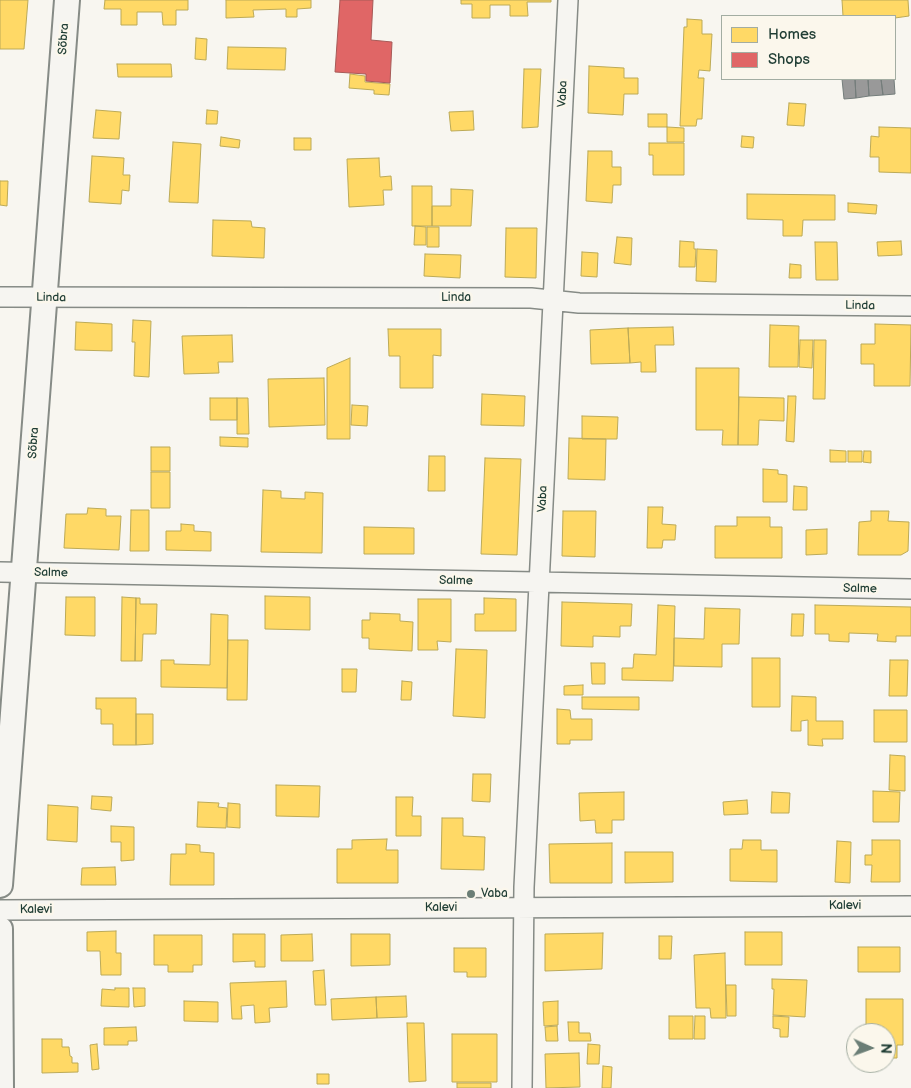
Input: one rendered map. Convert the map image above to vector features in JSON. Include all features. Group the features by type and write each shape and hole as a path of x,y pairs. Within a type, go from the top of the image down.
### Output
{"street":[{"name":"Sõbra","path":"0,885 67,0"},
{"name":"Vaba","path":"522,1088 524,907 568,0"},
{"name":"Linda","path":"0,297 521,298 579,303 911,306"},
{"name":"Salme","path":"0,572 911,589"},
{"name":"Kalevi","path":"0,910 911,906"},
{"path":"0,928 1,1088"}],"building: Homes":[{"path":"0,0 28,0 24,49 0,49"},
{"path":"105,0 188,0 188,10 176,10 176,25 163,25 162,12 137,12 137,25 121,25 121,9 104,9"},
{"path":"226,0 311,0 311,8 297,9 297,17 286,17 286,9 253,10 254,17 226,18"},
{"path":"461,0 551,0 551,2 527,2 528,16 510,16 510,5 490,5 490,18 472,18 472,4 461,4"},
{"path":"842,0 908,0 909,16 896,18 896,15 843,15"},
{"path":"687,19 702,20 702,34 712,34 710,71 699,70 698,78 704,78 702,119 697,119 696,126 680,126 684,27 687,27"},
{"path":"196,38 207,39 206,60 195,59"},
{"path":"228,47 286,48 285,70 227,69"},
{"path":"117,64 171,64 172,77 118,77"},
{"path":"589,66 624,68 624,78 638,78 638,94 624,94 623,115 588,113"},
{"path":"524,69 541,69 538,127 522,128"},
{"path":"350,74 365,76 365,82 390,84 389,95 374,94 374,90 349,88"},
{"path":"789,103 806,104 804,126 787,125"},
{"path":"96,110 121,112 119,139 93,138"},
{"path":"207,110 218,111 217,124 206,124"},
{"path":"473,111 474,130 451,131 449,112"},
{"path":"648,114 667,114 667,127 648,127"},
{"path":"667,127 684,128 684,142 667,142"},
{"path":"879,127 911,128 911,173 879,172 879,157 870,157 871,136 879,137"},
{"path":"742,136 754,137 753,148 741,147"},
{"path":"221,137 240,140 239,148 220,146"},
{"path":"294,138 311,138 311,150 294,150"},
{"path":"173,142 201,144 198,203 169,202"},
{"path":"649,143 684,143 684,175 653,175 653,155 649,155"},
{"path":"588,151 612,151 612,167 621,167 621,185 613,185 612,203 586,201"},
{"path":"92,156 124,158 123,175 130,175 129,191 122,190 121,204 89,202"},
{"path":"379,158 380,177 391,176 392,190 383,190 384,205 349,207 347,159"},
{"path":"0,181 8,181 7,206 0,205"},
{"path":"412,186 432,186 432,226 412,226"},
{"path":"451,189 473,190 471,226 432,226 432,206 451,206"},
{"path":"747,194 835,195 835,220 803,220 802,236 783,236 783,220 747,219"},
{"path":"848,203 877,205 876,214 848,212"},
{"path":"213,220 251,221 252,227 265,228 264,258 212,256"},
{"path":"415,226 426,227 426,245 414,245"},
{"path":"427,227 439,227 439,247 427,247"},
{"path":"506,228 537,228 536,278 505,277"},
{"path":"617,237 632,238 631,265 614,263"},
{"path":"680,241 694,242 694,249 696,249 695,267 679,267"},
{"path":"901,241 902,255 878,256 877,242"},
{"path":"815,242 837,242 838,280 816,280"},
{"path":"697,249 717,250 716,282 696,281"},
{"path":"582,252 598,253 597,277 581,276"},
{"path":"425,254 461,255 460,278 424,276"},
{"path":"790,264 801,265 801,278 789,278"},
{"path":"133,320 151,321 149,377 134,376 135,342 132,342"},
{"path":"76,322 112,324 112,351 75,350"},
{"path":"875,324 911,325 910,386 874,386 874,364 861,364 861,344 875,344"},
{"path":"770,325 799,326 798,367 769,367"},
{"path":"673,327 674,345 655,345 656,372 641,372 641,362 630,363 628,328"},
{"path":"628,328 630,363 591,364 590,330"},
{"path":"388,329 441,329 441,356 433,355 433,388 400,388 400,356 389,356"},
{"path":"232,335 233,362 218,362 219,373 184,374 182,336"},
{"path":"800,340 813,340 812,368 799,367"},
{"path":"814,340 826,340 825,399 813,399"},
{"path":"350,358 350,439 327,439 327,368"},
{"path":"696,368 739,368 738,445 722,445 723,430 696,430"},
{"path":"324,378 325,425 269,427 268,379"},
{"path":"482,394 525,396 524,426 481,425"},
{"path":"788,396 796,396 794,442 786,441"},
{"path":"739,397 784,398 784,421 759,420 758,445 738,445"},
{"path":"210,398 237,398 237,420 210,420"},
{"path":"237,398 248,398 249,434 237,434"},
{"path":"352,405 368,406 367,426 351,425"},
{"path":"582,416 618,417 617,439 582,439"},
{"path":"220,437 248,438 248,447 220,446"},
{"path":"569,438 606,439 605,480 568,479"},
{"path":"151,447 170,447 170,471 151,471"},
{"path":"830,450 846,451 846,462 830,462"},
{"path":"848,451 862,451 862,462 848,462"},
{"path":"864,451 871,451 871,463 863,462"},
{"path":"429,456 445,456 445,491 428,491"},
{"path":"485,458 521,459 517,555 481,554"},
{"path":"763,469 778,470 778,474 787,475 787,502 763,502"},
{"path":"151,472 170,472 170,508 151,508"},
{"path":"794,486 807,487 807,510 793,510"},
{"path":"263,490 281,491 281,498 305,499 305,492 323,493 322,553 261,552"},
{"path":"648,507 663,507 662,524 676,525 675,540 663,540 662,548 647,548"},
{"path":"88,508 106,509 106,516 121,516 119,550 64,548 66,514 87,514"},
{"path":"131,510 149,510 149,551 130,551"},
{"path":"563,511 596,511 595,557 562,556"},
{"path":"871,511 889,511 888,521 909,522 908,551 901,555 858,555 859,522 871,521"},
{"path":"737,517 770,517 770,527 782,527 782,558 715,558 715,526 737,526"},
{"path":"181,524 194,525 194,531 211,532 211,551 166,550 166,531 181,531"},
{"path":"364,527 414,528 414,554 364,554"},
{"path":"827,529 827,554 806,555 806,530"},
{"path":"265,596 310,597 310,630 265,629"},
{"path":"66,597 95,597 95,636 65,635"},
{"path":"122,597 136,598 135,661 121,661"},
{"path":"136,598 140,598 140,604 157,604 156,634 143,634 142,661 135,661"},
{"path":"484,598 516,599 516,631 475,631 475,614 484,614"},
{"path":"418,599 451,599 451,642 437,641 438,650 418,650"},
{"path":"562,602 632,604 631,626 620,626 620,637 593,636 593,647 561,646"},
{"path":"658,605 675,606 673,681 622,680 622,668 633,668 634,654 656,655"},
{"path":"815,605 911,607 911,636 896,636 896,642 877,641 878,634 849,633 849,642 829,641 829,634 815,634"},
{"path":"705,608 740,609 739,644 722,644 722,667 674,666 674,638 704,639"},
{"path":"370,613 400,614 400,621 413,622 412,651 369,649 369,638 362,638 362,620 370,620"},
{"path":"211,614 228,615 227,688 161,687 161,660 174,660 174,664 210,665"},
{"path":"792,614 804,614 803,636 791,636"},
{"path":"228,640 248,640 247,700 227,700"},
{"path":"456,649 487,650 485,718 453,716"},
{"path":"752,658 780,658 780,707 752,707"},
{"path":"890,660 908,660 907,696 889,696"},
{"path":"591,663 605,663 605,684 592,684"},
{"path":"342,669 357,669 356,692 342,692"},
{"path":"402,681 412,682 411,700 401,700"},
{"path":"583,685 583,695 564,695 564,686"},
{"path":"792,696 816,697 816,721 843,721 843,739 822,739 823,746 808,745 808,720 801,721 801,731 791,731"},
{"path":"582,697 639,697 639,710 582,709"},
{"path":"96,698 136,698 136,745 113,745 113,724 101,724 101,709 96,709"},
{"path":"557,709 570,710 571,719 592,719 592,740 570,740 570,744 557,744"},
{"path":"874,710 907,710 907,742 874,742"},
{"path":"136,714 153,714 153,744 136,745"},
{"path":"890,755 905,756 905,791 889,790"},
{"path":"473,774 491,774 490,802 472,801"},
{"path":"276,785 320,786 319,817 276,816"},
{"path":"873,791 900,792 899,822 873,822"},
{"path":"624,792 624,820 612,820 612,833 596,833 595,820 580,821 579,793"},
{"path":"772,792 790,793 789,813 771,813"},
{"path":"92,796 112,797 111,811 91,809"},
{"path":"396,797 413,797 412,816 421,816 421,836 396,836"},
{"path":"747,800 748,814 724,815 723,802"},
{"path":"198,802 219,803 218,807 227,808 226,828 197,827"},
{"path":"228,803 240,804 240,828 227,827"},
{"path":"48,805 78,807 77,842 47,840"},
{"path":"442,818 463,818 463,836 485,837 484,870 441,869"},
{"path":"111,826 134,827 134,860 121,861 121,842 111,842"},
{"path":"387,839 386,850 398,850 398,883 337,883 337,849 352,849 352,840"},
{"path":"743,840 761,840 761,850 777,850 777,882 730,881 730,849 742,849"},
{"path":"872,840 900,840 900,882 871,882 872,865 865,865 865,855 872,855"},
{"path":"837,841 851,842 850,883 835,882"},
{"path":"612,843 612,883 550,883 549,844"},
{"path":"186,844 200,845 200,852 214,853 214,885 170,885 171,854 186,854"},
{"path":"625,852 673,852 673,882 625,883"},
{"path":"115,867 116,885 81,885 82,868"},
{"path":"116,931 116,953 121,953 121,975 101,975 100,951 87,951 87,932"},
{"path":"745,932 782,932 782,965 745,965"},
{"path":"603,933 602,969 545,971 545,934"},
{"path":"233,934 265,934 265,967 255,967 255,961 233,962"},
{"path":"312,934 313,961 281,961 281,935"},
{"path":"351,934 390,934 390,965 351,966"},
{"path":"154,935 202,935 202,965 193,965 193,972 168,972 168,965 154,965"},
{"path":"659,936 672,936 671,959 659,959"},
{"path":"858,947 900,947 900,972 858,972"},
{"path":"454,948 486,948 486,977 467,977 467,972 454,972"},
{"path":"725,953 726,1018 711,1018 710,1008 696,1008 694,955"},
{"path":"324,970 326,1005 315,1005 313,971"},
{"path":"772,979 807,980 805,1017 773,1015 774,989 772,989"},
{"path":"286,981 287,1007 269,1008 270,1022 255,1023 254,1005 241,1006 242,1019 232,1019 230,983"},
{"path":"726,985 736,985 736,1016 727,1016"},
{"path":"115,988 129,988 129,1007 101,1006 102,989 115,990"},
{"path":"133,988 145,988 145,1006 134,1007"},
{"path":"406,996 407,1017 377,1018 376,997"},
{"path":"376,997 377,1018 332,1020 331,999"},
{"path":"866,999 903,999 903,1045 897,1045 897,1058 896,1023 866,1023"},
{"path":"184,1001 218,1002 218,1022 184,1021"},
{"path":"558,1001 558,1025 544,1026 543,1002"},
{"path":"669,1016 693,1016 693,1039 669,1039"},
{"path":"695,1016 705,1016 705,1039 694,1039"},
{"path":"773,1016 789,1017 788,1037 780,1037 780,1029 773,1028"},
{"path":"568,1022 579,1022 579,1033 590,1033 591,1041 569,1041"},
{"path":"407,1023 424,1023 426,1081 409,1082"},
{"path":"557,1026 558,1041 546,1041 545,1027"},
{"path":"136,1027 137,1041 128,1041 128,1045 104,1045 104,1028"},
{"path":"452,1034 497,1034 497,1082 452,1082"},
{"path":"42,1039 62,1039 62,1047 69,1047 72,1063 78,1063 78,1072 42,1073"},
{"path":"97,1044 99,1069 92,1070 90,1045"},
{"path":"588,1044 600,1045 599,1064 587,1064"},
{"path":"579,1053 580,1087 546,1088 545,1054"},
{"path":"603,1066 612,1067 611,1088 602,1088"},
{"path":"317,1074 329,1074 329,1084 317,1084"},
{"path":"457,1083 491,1083 491,1088 457,1088"}],"building: Shops":[{"path":"340,0 373,0 371,40 392,42 390,83 366,81 366,74 335,72"}],"building: Industry":[{"path":"842,80 855,80 856,98 844,99"},
{"path":"855,80 868,80 869,96 856,98"},
{"path":"868,80 881,80 883,95 869,96"},
{"path":"881,80 894,80 895,94 883,95"}],"place":[{"name":"Vaba","path":"471,894"}]}
